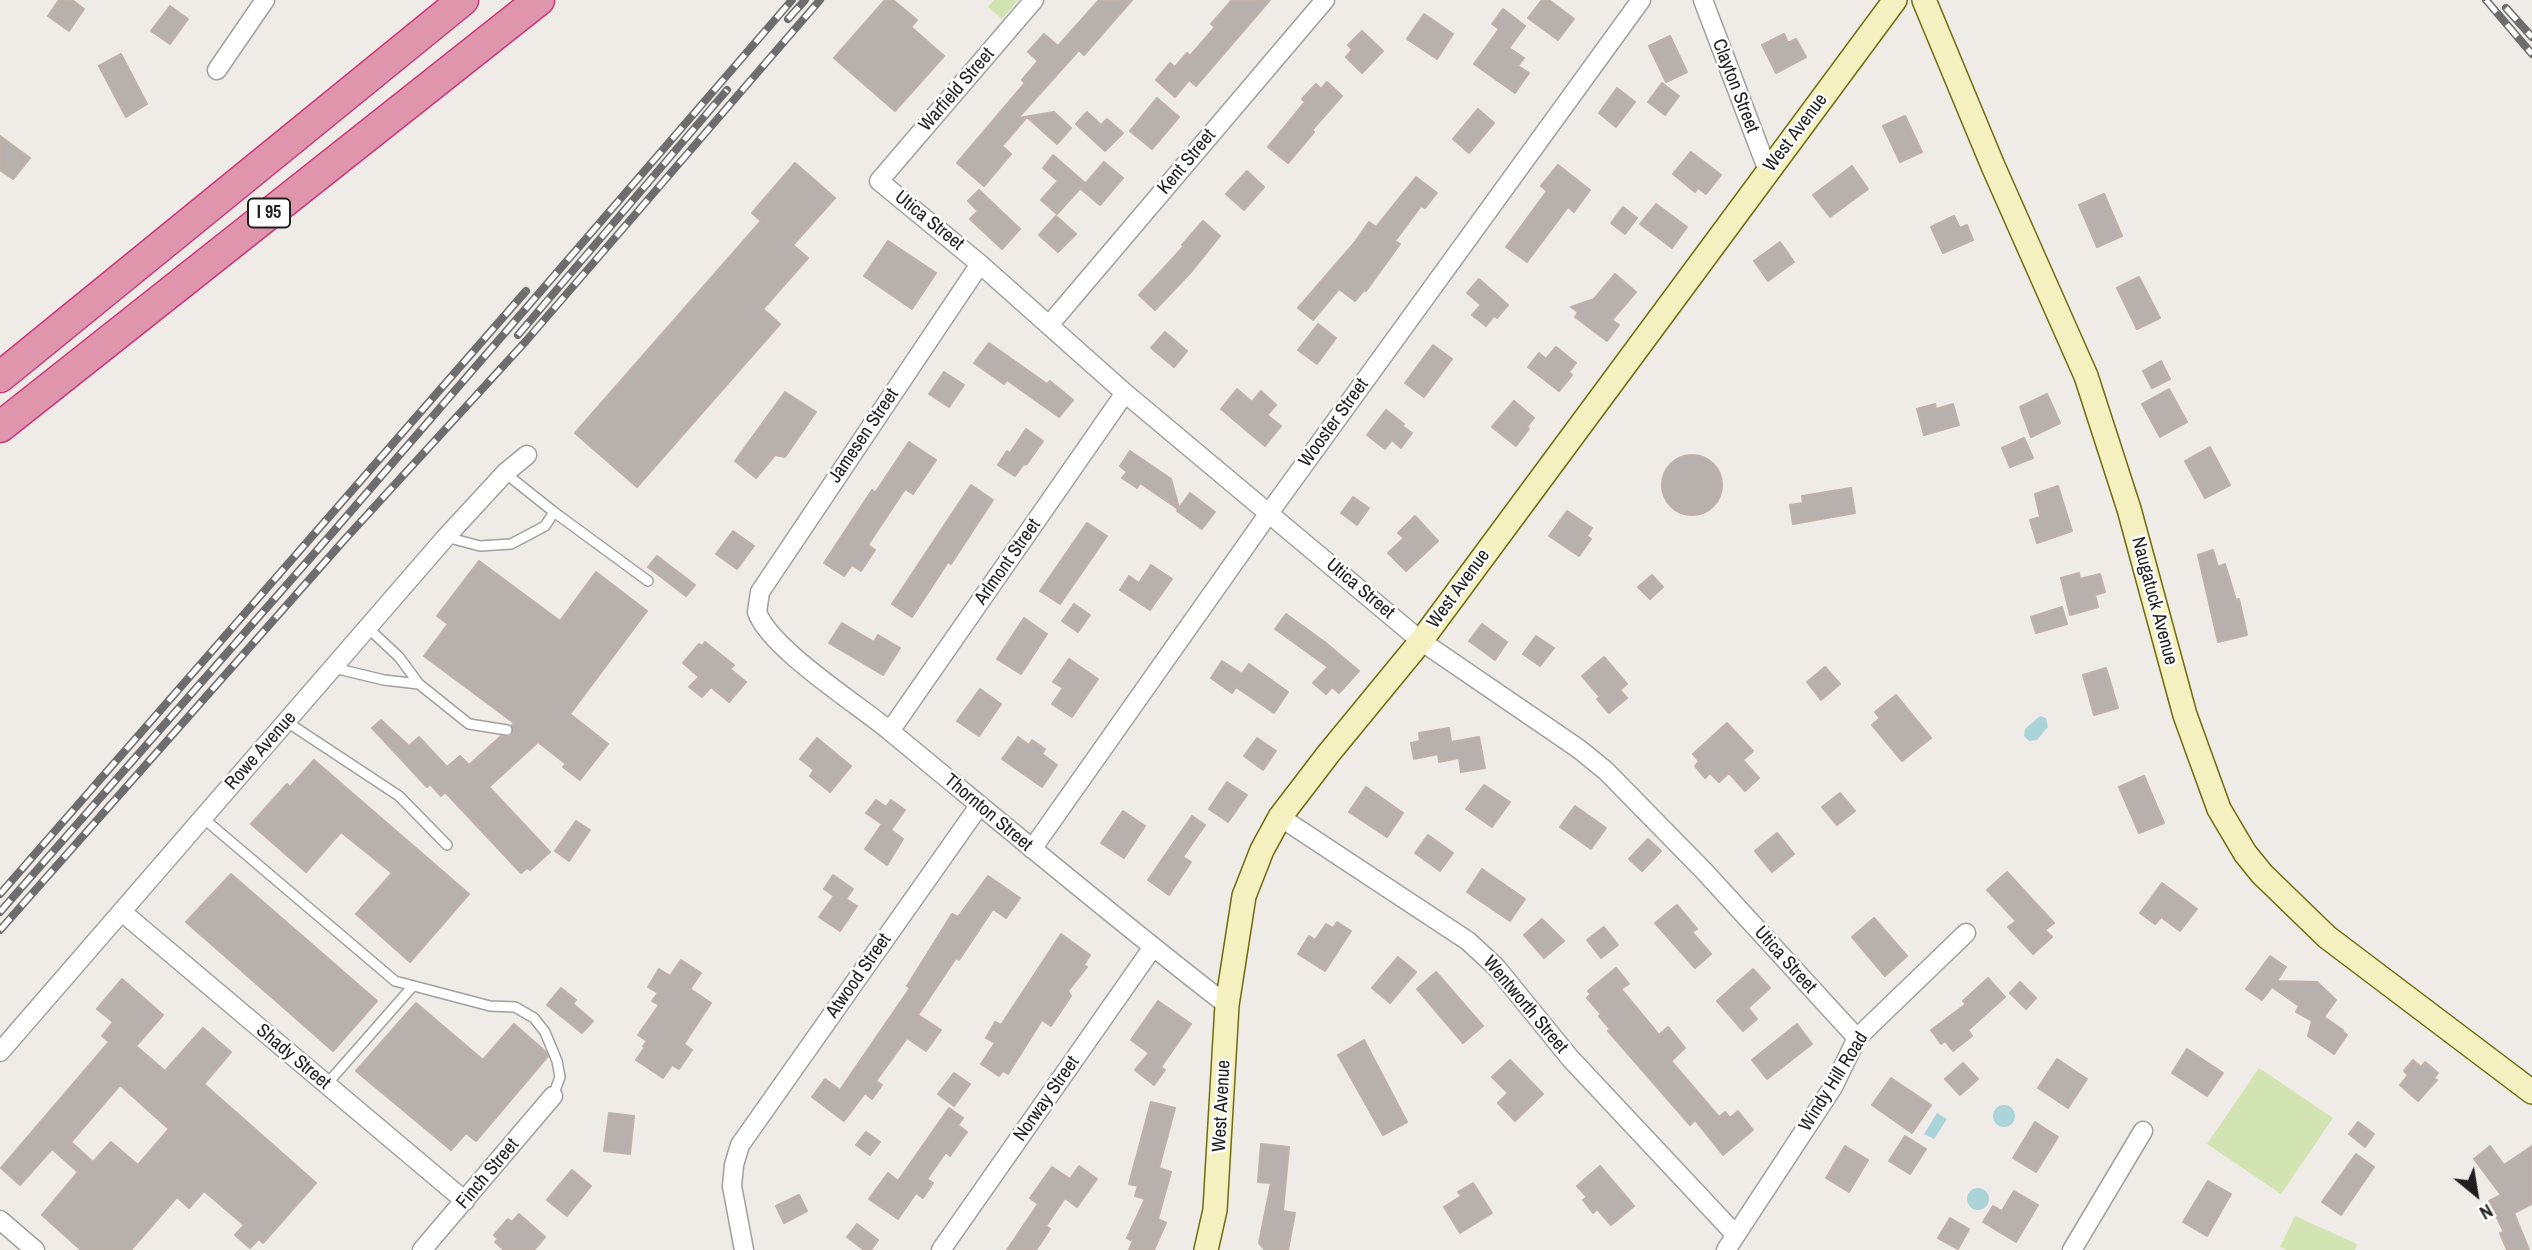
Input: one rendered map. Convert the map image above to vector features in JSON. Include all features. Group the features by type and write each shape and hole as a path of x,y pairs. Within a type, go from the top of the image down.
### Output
{"highway":[{"name":"I 95","path":"0,377 463,0"},
{"name":"I 95","path":"0,427 539,0"}],"street":[{"path":"217,70 265,0"},
{"name":"Warfield Street","path":"879,181 1034,0"},
{"name":"Kent Street","path":"1050,324 1325,0"},
{"name":"Wooster Street","path":"1031,849 1269,513 1640,0"},
{"name":"Clayton Street","path":"1703,0 1768,171"},
{"name":"West Avenue","path":"1206,1250 1215,1210 1227,1005 1244,896 1262,850 1280,817 1329,752 1421,641 1895,0"},
{"name":"Naugatuck Avenue","path":"1924,0 1997,177 2086,376 2129,509 2185,715 2219,809 2245,853 2262,874 2327,937 2532,1092"},
{"name":"Utica Street","path":"879,181 981,264 1125,393 1421,641 1579,749 1606,771 1704,871 1857,1038"},
{"name":"Jamesen Street","path":"757,612 760,592 981,264"},
{"name":"Arlmont Street","path":"890,731 1125,393"},
{"name":"Rowe Avenue","path":"0,1052 446,537 505,473 527,455"},
{"name":"Thornton Street","path":"757,612 772,636 805,665 1227,1005"},
{"name":"Atwood Street","path":"744,1250 732,1186 740,1145 979,806"},
{"name":"Wentworth Street","path":"1280,817 1468,941 1496,967 1570,1058 1731,1242"},
{"name":"Shady Street","path":"122,912 466,1201"},
{"name":"Windy Hill Road","path":"1731,1242 1833,1087 1857,1038 1966,933"},
{"name":"Norway Street","path":"941,1250 1153,947"},
{"name":"Finch Street","path":"422,1250 553,1096"},
{"path":"2072,1250 2143,1131"},
{"path":"0,1220 34,1250"}],"lane":[{"path":"505,473 648,581"},
{"path":"446,537 480,546 511,544 545,526 554,512"},
{"path":"368,628 399,657 419,684 469,724 507,730"},
{"path":"334,668 384,680 419,684"},
{"path":"287,722 399,796 447,845"},
{"path":"203,818 394,981 490,1006 515,1007 534,1018 545,1032 557,1061 560,1077 553,1096"},
{"path":"326,1084 412,986"}],"green space":[{"path":"994,0 1018,0 1002,19 988,7"},
{"path":"2259,1068 2333,1118 2281,1194 2207,1144"},
{"path":"2295,1216 2357,1244 2355,1250 2287,1250 2280,1247"}],"water":[{"path":"2040,716 2046,718 2048,727 2037,740 2029,741 2024,736 2025,729"},
{"path":"2004,1105 2012,1108 2015,1116 2012,1124 2004,1127 1996,1124 1993,1116 1996,1108"},
{"path":"1937,1113 1947,1119 1934,1139 1924,1134"},
{"path":"1978,1188 1986,1191 1989,1199 1986,1207 1978,1210 1970,1207 1967,1199 1970,1191"}],"building":[{"path":"59,0 72,0 84,9 69,31 48,16"},
{"path":"885,0 893,0 917,20 911,27 944,56 895,111 834,58"},
{"path":"1099,0 1132,0 1084,55 1079,50 1018,118 1054,112 1071,128 1057,144 1027,117 1002,146 1011,154 984,186 957,163 1025,83 1022,80 1038,61 1028,52 1044,34 1058,46"},
{"path":"1232,0 1270,0 1196,86 1189,80 1175,97 1156,80 1170,63 1175,67 1187,53 1190,56 1215,27 1211,24"},
{"path":"1542,0 1549,0 1574,19 1558,40 1528,18"},
{"path":"170,6 188,19 170,44 151,31"},
{"path":"1503,9 1525,26 1509,48 1524,58 1518,66 1529,73 1515,93 1474,64 1499,29 1492,24"},
{"path":"1424,14 1453,34 1437,59 1407,39"},
{"path":"1362,31 1383,51 1362,73 1346,57 1352,50 1348,45"},
{"path":"1784,34 1788,43 1796,39 1806,57 1776,73 1762,45"},
{"path":"1670,36 1687,72 1666,82 1649,46"},
{"path":"121,54 147,104 126,117 99,66"},
{"path":"1327,82 1342,96 1288,163 1268,147 1305,102 1302,99 1316,84 1321,89"},
{"path":"1662,83 1679,96 1665,115 1648,102"},
{"path":"1617,88 1635,102 1616,127 1599,113"},
{"path":"1157,98 1179,117 1152,149 1130,131"},
{"path":"1478,109 1494,123 1469,153 1453,139"},
{"path":"1087,112 1101,125 1107,119 1123,133 1105,151 1076,124"},
{"path":"1905,116 1922,152 1900,162 1883,126"},
{"path":"0,136 30,158 13,179 0,170"},
{"path":"1691,152 1721,175 1706,194 1698,188 1695,192 1673,174"},
{"path":"1053,155 1085,183 1057,214 1041,200 1058,181 1043,168"},
{"path":"1104,162 1123,178 1100,205 1081,189"},
{"path":"795,163 835,198 793,245 808,258 763,309 780,324 637,487 575,433 761,221 752,213"},
{"path":"1558,165 1590,190 1574,212 1568,207 1527,262 1506,247 1547,191 1541,186"},
{"path":"1852,166 1868,189 1830,217 1813,195"},
{"path":"1247,171 1264,187 1244,210 1226,194"},
{"path":"1416,177 1437,193 1425,208 1421,206 1395,241 1400,244 1366,291 1355,301 1339,289 1313,320 1298,308 1369,222 1376,227"},
{"path":"979,190 1020,229 1002,249 970,219 978,211 968,201"},
{"path":"2104,194 2122,236 2097,247 2079,205"},
{"path":"1656,204 1687,227 1672,248 1640,224"},
{"path":"1623,207 1637,218 1625,234 1611,223"},
{"path":"1056,216 1076,234 1058,252 1039,235"},
{"path":"1954,216 1960,228 1967,225 1973,240 1943,253 1931,227"},
{"path":"1203,221 1220,236 1155,310 1139,295"},
{"path":"888,241 936,273 912,309 864,276"},
{"path":"1780,242 1794,262 1768,281 1754,261"},
{"path":"1615,274 1636,292 1612,320 1619,325 1607,341 1575,317 1578,312 1571,307 1594,299"},
{"path":"2139,277 2160,318 2137,329 2117,288"},
{"path":"1479,279 1508,305 1486,326 1472,315 1481,305 1467,293"},
{"path":"1318,324 1336,338 1317,364 1298,350"},
{"path":"1165,332 1187,351 1174,367 1151,348"},
{"path":"989,343 1047,384 1050,381 1073,400 1059,417 1007,380 1004,384 974,363"},
{"path":"1433,345 1452,359 1424,397 1405,383"},
{"path":"1556,347 1576,363 1569,372 1572,375 1559,391 1528,367 1539,353 1546,359"},
{"path":"2161,361 2170,379 2152,388 2143,371"},
{"path":"944,372 964,385 949,407 929,394"},
{"path":"1237,389 1252,402 1261,391 1276,405 1267,415 1281,426 1265,446 1221,409"},
{"path":"2169,389 2187,422 2160,437 2142,404"},
{"path":"785,392 816,412 785,457 775,455 756,478 735,461"},
{"path":"2047,394 2060,423 2031,437 2020,407"},
{"path":"1514,401 1534,418 1516,446 1492,427"},
{"path":"1935,404 1936,409 1953,404 1959,425 1924,435 1917,409"},
{"path":"1386,410 1412,433 1401,448 1392,440 1385,449 1367,435"},
{"path":"1026,429 1043,441 1015,476 998,465 1007,451 1010,453"},
{"path":"2024,438 2033,458 2010,467 2002,448"},
{"path":"909,442 936,460 913,494 905,489 868,545 875,550 861,571 852,565 844,576 824,563 872,490 875,493"},
{"path":"2210,447 2230,485 2205,498 2185,461"},
{"path":"1130,451 1171,479 1179,508 1190,493 1215,512 1202,529 1140,483 1137,488 1122,478 1127,472 1120,466"},
{"path":"1692,455 1704,457 1717,468 1722,485 1720,497 1709,510 1692,515 1680,513 1667,502 1662,485 1664,473 1675,460"},
{"path":"971,485 993,500 912,617 892,604"},
{"path":"2058,486 2072,531 2037,543 2030,520 2040,517 2035,494"},
{"path":"1851,488 1855,513 1793,524 1790,505 1803,503 1802,496"},
{"path":"1353,497 1369,508 1357,525 1341,513"},
{"path":"1567,511 1592,528 1587,536 1591,539 1579,556 1549,536"},
{"path":"1415,516 1438,541 1406,571 1388,553 1404,538 1398,533"},
{"path":"1087,523 1107,536 1060,604 1040,591"},
{"path":"733,531 754,546 737,569 716,554"},
{"path":"2213,550 2218,567 2225,564 2236,600 2239,599 2247,635 2218,642 2198,555"},
{"path":"657,556 695,585 686,596 648,567"},
{"path":"479,561 560,621 596,572 647,611 570,714 608,744 580,780 563,767 566,764 538,742 489,787 550,852 530,870 527,868 521,873 445,792 441,796 430,784 427,787 372,728 381,720 409,746 419,737 447,767 460,756 469,765 501,736 509,737 513,734 514,723 424,656 448,624 437,616"},
{"path":"1151,565 1172,579 1150,610 1120,590 1129,576 1139,583"},
{"path":"2079,573 2080,579 2100,574 2105,592 2095,595 2098,607 2070,615 2061,578"},
{"path":"1652,575 1663,587 1650,599 1638,587"},
{"path":"1074,604 1090,615 1078,632 1062,621"},
{"path":"2062,607 2067,624 2036,633 2031,617"},
{"path":"1286,614 1359,671 1339,693 1332,687 1326,694 1313,683 1328,667 1275,629"},
{"path":"1024,618 1047,634 1021,674 997,659"},
{"path":"842,623 874,642 878,635 900,648 883,675 829,643"},
{"path":"1482,624 1507,642 1495,660 1469,641"},
{"path":"1536,636 1554,648 1540,666 1523,654"},
{"path":"705,642 734,665 730,669 746,682 729,702 711,687 702,697 689,687 699,677 683,663 699,644 702,646"},
{"path":"1604,657 1627,684 1620,690 1627,698 1609,713 1597,699 1600,697 1582,676"},
{"path":"1069,659 1098,679 1072,717 1052,704 1063,688 1053,682"},
{"path":"1222,661 1242,674 1249,664 1288,692 1274,713 1236,687 1232,693 1211,678"},
{"path":"1825,667 1840,684 1821,700 1807,682"},
{"path":"2106,668 2118,708 2094,715 2083,675"},
{"path":"980,689 1001,704 979,736 957,721"},
{"path":"1896,695 1931,738 1902,761 1872,725 1880,718 1875,712"},
{"path":"1727,723 1753,751 1743,760 1759,778 1745,791 1729,773 1719,782 1710,773 1705,778 1695,766 1699,761 1693,754"},
{"path":"1449,728 1451,742 1479,737 1485,768 1461,772 1459,758 1439,762 1438,754 1414,759 1411,743 1420,741 1419,733"},
{"path":"1018,737 1029,745 1032,740 1045,749 1042,754 1057,765 1042,787 1002,759"},
{"path":"817,738 851,766 830,792 810,776 814,770 800,759"},
{"path":"1257,738 1276,751 1263,770 1244,756"},
{"path":"314,760 469,894 410,962 356,914 392,873 341,832 306,872 251,824 287,784 290,787"},
{"path":"2144,776 2164,823 2139,833 2119,787"},
{"path":"1227,782 1247,795 1228,822 1209,809"},
{"path":"1484,785 1510,802 1492,827 1466,809"},
{"path":"1366,787 1403,813 1387,837 1349,812"},
{"path":"1840,793 1855,811 1837,825 1822,807"},
{"path":"876,800 886,807 891,800 905,810 891,830 903,839 887,865 865,849 882,824 866,813"},
{"path":"1575,806 1606,828 1591,849 1560,827"},
{"path":"1123,811 1145,826 1124,858 1101,843"},
{"path":"1192,816 1205,825 1183,857 1191,862 1169,895 1148,880"},
{"path":"576,821 590,830 569,861 555,851"},
{"path":"1777,833 1794,854 1772,872 1755,851"},
{"path":"1428,835 1453,853 1440,871 1415,853"},
{"path":"1648,839 1661,851 1642,871 1629,859"},
{"path":"1482,869 1525,899 1510,921 1467,892"},
{"path":"2007,872 2054,923 2045,930 2052,937 2033,954 2008,927 2016,921 1987,890"},
{"path":"231,874 377,1001 333,1051 186,922"},
{"path":"833,875 853,889 846,899 857,906 840,931 819,917 834,896 824,889"},
{"path":"988,876 1020,898 1006,918 993,909 918,1015 941,1030 926,1051 907,1038 876,1081 882,1085 872,1099 865,1093 844,1121 812,1097 825,1079 840,1090 910,988 907,986 952,914 958,917"},
{"path":"2162,883 2197,909 2180,931 2161,917 2155,924 2140,913"},
{"path":"1677,905 1697,929 1692,932 1711,954 1695,968 1655,923"},
{"path":"1874,918 1907,956 1885,976 1852,937"},
{"path":"1542,919 1564,941 1544,958 1524,935"},
{"path":"1337,922 1351,931 1325,971 1298,954 1309,936 1315,940 1326,924 1333,928"},
{"path":"1604,927 1618,945 1601,958 1587,940"},
{"path":"1061,934 1090,955 1084,965 1087,967 1068,991 1071,996 1051,1026 1042,1020 1008,1074 1003,1071 999,1076 981,1064 995,1043 986,1038 995,1022 1001,1025"},
{"path":"2270,956 2286,967 2277,981 2317,982 2336,1000 2324,1017 2347,1035 2334,1054 2308,1036 2312,1021 2296,1012 2299,1006 2272,987 2262,1000 2246,989"},
{"path":"1398,957 1416,972 1390,1003 1372,988"},
{"path":"681,960 701,973 690,989 711,1003 684,1044 692,1050 679,1069 672,1065 663,1078 636,1060 647,1041 638,1035 659,1005 652,1001 658,993 648,987 659,969 670,976"},
{"path":"1616,968 1629,984 1621,989 1659,1035 1668,1027 1685,1048 1671,1061 1719,1117 1725,1112 1730,1118 1738,1111 1753,1130 1723,1155 1695,1120 1690,1125 1608,1031 1610,1029 1599,1016 1601,1014 1587,998 1591,994 1588,991"},
{"path":"1753,969 1770,988 1748,1008 1757,1019 1743,1031 1717,1001"},
{"path":"1436,972 1483,1026 1463,1043 1417,989"},
{"path":"1988,978 2005,997 1968,1030 1972,1036 1953,1051 1945,1041 1941,1044 1931,1030 1966,1004 1963,1001"},
{"path":"122,979 163,1015 136,1046 165,1071 203,1028 231,1052 204,1084 316,1183 263,1243 259,1239 250,1248 235,1235 244,1225 204,1191 189,1208 177,1197 131,1250 81,1250 42,1215 78,1172 52,1149 20,1185 1,1168 109,1042 102,1036 113,1022 97,1009","holes":["120,1085 169,1129 138,1165 111,1142 93,1162 71,1142"]},
{"path":"2020,982 2036,998 2026,1009 2010,993"},
{"path":"561,988 576,1000 573,1004 593,1021 582,1033 547,1005"},
{"path":"1158,1001 1191,1024 1161,1067 1165,1070 1154,1085 1135,1070 1149,1053 1131,1040"},
{"path":"416,1003 483,1060 514,1024 548,1056 476,1141 466,1133 451,1150 356,1071"},
{"path":"1797,1024 1812,1044 1767,1079 1752,1060"},
{"path":"1364,1040 1407,1122 1383,1135 1338,1055"},
{"path":"2187,1049 2223,1073 2207,1096 2172,1073"},
{"path":"2057,1059 2087,1079 2068,1108 2038,1088"},
{"path":"1510,1060 1543,1094 1515,1121 1498,1103 1508,1093 1492,1077"},
{"path":"2413,1060 2421,1067 2425,1062 2438,1073 2434,1078 2437,1080 2418,1101 2400,1085 2408,1075 2404,1071"},
{"path":"1963,1063 1978,1079 1960,1095 1945,1079"},
{"path":"954,1073 970,1084 954,1106 938,1094"},
{"path":"1891,1078 1931,1105 1912,1133 1872,1105"},
{"path":"1151,1102 1175,1108 1159,1168 1171,1172 1158,1219 1166,1223 1154,1250 1129,1250 1133,1241 1127,1238 1145,1199 1135,1196 1138,1186 1129,1184"},
{"path":"949,1108 963,1118 958,1125 967,1132 950,1156 946,1152 927,1179 933,1183 923,1198 916,1193 898,1219 869,1199 888,1173 898,1181"},
{"path":"609,1113 634,1116 630,1154 604,1151"},
{"path":"2035,1122 2058,1137 2036,1172 2013,1158"},
{"path":"2358,1122 2374,1134 2365,1147 2349,1134"},
{"path":"866,1132 880,1142 870,1155 856,1145"},
{"path":"1905,1136 1926,1149 1910,1174 1889,1161"},
{"path":"1261,1144 1289,1147 1283,1211 1295,1213 1288,1250 1265,1250 1259,1243 1271,1183 1258,1182"},
{"path":"1845,1146 1868,1160 1849,1192 1826,1178"},
{"path":"2490,1146 2504,1165 2532,1146 2532,1204 2514,1213 2529,1250 2507,1250 2500,1233 2504,1232 2489,1201 2501,1195 2474,1159"},
{"path":"2356,1154 2374,1167 2341,1215 2322,1202"},
{"path":"1079,1166 1097,1179 1077,1207 1065,1198 1046,1226 1050,1229 1036,1250 1007,1250 1038,1204 1030,1198 1052,1167 1070,1179"},
{"path":"1600,1166 1634,1206 1611,1225 1597,1209 1593,1213 1583,1200 1587,1197 1577,1186"},
{"path":"572,1170 591,1186 567,1216 547,1200"},
{"path":"2208,1181 2231,1194 2207,1236 2183,1222"},
{"path":"1473,1183 1492,1213 1460,1233 1444,1207 1461,1196 1458,1192"},
{"path":"2014,1191 2038,1205 2016,1242 1983,1222 1993,1206 2002,1211"},
{"path":"799,1195 807,1211 784,1223 776,1206"},
{"path":"519,1214 545,1237 534,1250 504,1250 495,1242 498,1239 494,1235 508,1219 512,1222"},
{"path":"1950,1218 1969,1229 1958,1249 1938,1238"},
{"path":"857,1224 878,1240 871,1250 864,1250 847,1237"}],"railway":[{"path":"0,912 333,532 792,0"},
{"path":"788,19 805,0"},
{"path":"0,930 346,538 526,341 820,0"},
{"path":"2486,0 2532,54"},
{"path":"2506,8 2532,37"},
{"path":"518,335 727,90"},
{"path":"0,894 526,291"}]}
